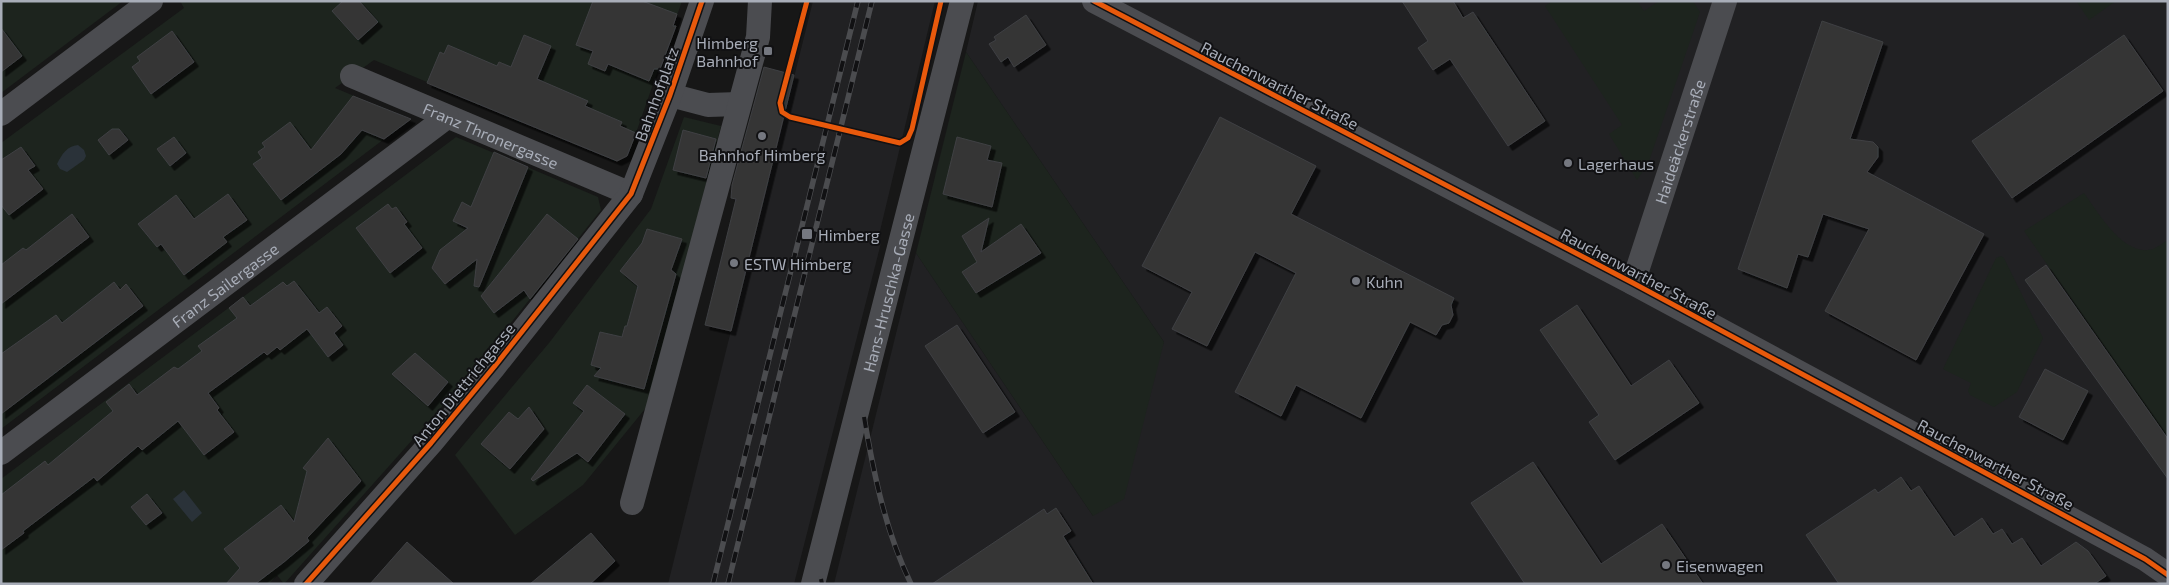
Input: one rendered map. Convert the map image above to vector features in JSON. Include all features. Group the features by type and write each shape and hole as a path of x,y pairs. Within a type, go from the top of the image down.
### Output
{"street":[{"path":"1,114 151,1"},
{"name":"Bahnhofplatz","path":"631,194 670,95 702,1"},
{"path":"632,503 758,37 760,1"},
{"name":"Hans-Hruschka-Gasse","path":"813,584 962,1"},
{"name":"Rauchenwarther Straße","path":"1094,1 1633,283 2145,558 2168,575"},
{"name":"Haideäckerstraße","path":"1633,283 1725,1"},
{"name":"Franz Thronergasse","path":"352,76 631,194"},
{"name":"Bahnhofplatz","path":"670,95 708,105 739,104"},
{"name":"Franz Sailergasse","path":"1,453 447,117"},
{"name":"Anton Diettrichgasse","path":"306,584 431,443 494,367 631,194"}],"shaded area":[{"path":"1,1 123,1 1,93"},
{"path":"180,1 682,1 636,133 617,161 374,60 335,88 403,116 404,124 1,429 1,143 184,8"},
{"path":"813,1 935,1 879,235 881,243 794,584 668,584"},
{"path":"978,1 2168,1 2168,584 834,584 916,253 1093,516 1164,342 966,52"},
{"path":"1552,1 1637,1 1644,11 1659,1 1693,1 1700,12 1648,164 1637,180 1609,134 1622,125 1545,6"},
{"path":"2076,1 2116,1 2089,20"},
{"path":"966,52 1164,342 1124,499 1093,516 916,253"},
{"path":"684,117 721,126 649,404 583,485 515,535 455,455 549,343 651,209"},
{"path":"456,137 598,197 601,210 462,384 284,584 277,575 269,584 1,584 1,479"},
{"path":"78,145 84,150 86,156 84,160 67,172 60,169 57,164 63,154 71,147"},
{"path":"2084,193 2113,232 2132,247 2142,250 2153,249 2166,241 2168,243 2168,439 2024,231"},
{"path":"2001,256 2004,258 2043,338 2017,392 1994,407 1970,395 1968,391 1971,383 1943,369 1996,258"},
{"path":"184,490 202,513 192,522 173,499"}],"building":[{"path":"343,1 359,1 378,22 358,40 332,11"},
{"path":"593,1 642,1 677,14 673,26 676,26 660,69 654,69 649,81 608,64 605,71 588,64 593,51 576,45"},
{"path":"1402,1 1453,1 1463,18 1473,12 1545,121 1508,146 1450,59 1433,70 1418,48 1428,41"},
{"path":"1026,15 1046,45 1014,67 1008,57 1001,62 989,44 996,40 994,37"},
{"path":"1822,21 1883,42 1850,139 1873,142 1878,147 1878,157 1867,172 1984,234 1916,360 1825,311 1869,229 1823,214 1808,257 1798,254 1787,288 1738,269"},
{"path":"1,28 22,56 1,72"},
{"path":"172,31 194,62 151,94 132,67 140,61 137,57"},
{"path":"524,35 551,46 537,79 588,101 585,106 622,122 620,126 636,133 627,156 617,161 427,83 440,52 444,54 448,45 497,66 499,62 511,67"},
{"path":"2124,35 2163,91 2012,198 1972,141"},
{"path":"764,67 794,75 731,331 705,325 736,199 731,198 732,185"},
{"path":"353,96 411,119 384,139 362,130 341,154 281,200 253,164 262,158 258,152 265,147 262,143 290,122 311,150"},
{"name":"Kuhn","path":"1220,117 1316,166 1291,214 1454,298 1451,305 1453,315 1449,323 1442,325 1436,335 1410,322 1361,418 1296,385 1281,416 1235,392 1296,273 1255,252 1207,346 1172,329 1192,292 1142,266"},
{"path":"112,129 119,129 128,140 109,155 98,140"},
{"path":"683,130 716,139 706,178 673,170"},
{"path":"174,137 186,153 170,166 157,149"},
{"path":"957,137 991,146 987,160 1002,163 992,207 943,194"},
{"path":"21,147 35,166 28,170 43,189 9,215 1,205 1,160"},
{"path":"494,152 528,167 479,287 474,286 477,259 445,284 432,268 440,250 468,228 453,221 462,202 471,207"},
{"path":"228,194 247,220 223,237 227,242 184,275 161,244 157,247 138,224 176,195 194,219"},
{"path":"388,204 392,209 396,207 407,222 404,224 422,248 390,273 356,228"},
{"path":"72,214 89,237 1,304 1,265 23,248 26,250"},
{"path":"547,214 578,239 530,299 524,290 494,313 481,296"},
{"path":"989,218 981,252 1021,224 1041,253 976,293 962,272 977,262 962,236"},
{"path":"647,229 682,239 671,270 676,274 644,389 594,376 601,368 591,365 600,332 622,337 625,326 627,326 638,286 620,271 642,243"},
{"path":"2046,265 2168,439 2168,479 2025,280"},
{"path":"294,281 319,313 327,307 342,326 334,333 343,345 328,357 307,329 280,350 277,347 267,355 264,352 208,393 219,408 217,410 234,432 204,455 178,421 142,450 138,446 97,481 94,477 1,550 1,495 45,461 48,465 113,411 106,402 129,384 137,395 174,367 178,369 202,351 198,346 237,318 229,308 243,297 250,306 283,282 287,286"},
{"path":"114,282 120,290 126,284 143,306 1,414 1,354 56,315 62,323"},
{"path":"1577,305 1631,386 1669,360 1699,403 1615,460 1589,422 1599,415 1540,330"},
{"path":"957,325 1015,412 983,433 925,346"},
{"path":"415,353 448,382 428,406 392,374"},
{"path":"2045,369 2088,391 2063,440 2019,417"},
{"path":"587,385 625,414 588,462 577,453 533,481 531,479 584,411 573,403"},
{"path":"529,407 544,429 510,469 481,444 509,412 518,419"},
{"path":"328,438 361,481 307,538 309,541 284,562 255,584 226,584 240,568 224,549 281,505 294,522 307,471 303,468"},
{"path":"1533,462 1601,564 1662,524 1703,584 1525,584 1471,503"},
{"path":"1901,477 1911,491 1919,486 1954,537 1982,518 1993,534 2002,529 2012,544 2022,538 2041,566 2076,542 2088,551 2106,576 2094,584 1839,584 1806,535 1875,489 1878,493"},
{"path":"147,494 162,513 146,525 131,507"},
{"path":"1056,508 1071,531 1063,536 1093,584 932,584 1044,509 1047,514"},
{"path":"591,533 615,561 590,584 530,584"},
{"path":"407,542 454,584 370,584"}],"railway":[{"path":"713,584 858,1"},
{"path":"728,584 872,1"},
{"path":"864,417 887,523 911,584"},
{"path":"821,579 822,584"}],"cycle path":[{"path":"306,584 431,443 494,367 631,194 670,95 702,1"},
{"path":"807,1 780,103 782,112 790,117 900,143 908,138 912,129 941,1"},
{"path":"1094,1 1633,283 2145,559 2168,575"}],"place":[{"name":"Himberg Bahnhof","path":"768,51"},
{"name":"Bahnhof Himberg","path":"762,136"},
{"name":"Lagerhaus","path":"1568,163"},
{"name":"Himberg","path":"807,234"},
{"name":"ESTW Himberg","path":"734,263"},
{"name":"Kuhn","path":"1356,281"},
{"name":"Eisenwagen","path":"1666,565"}]}
